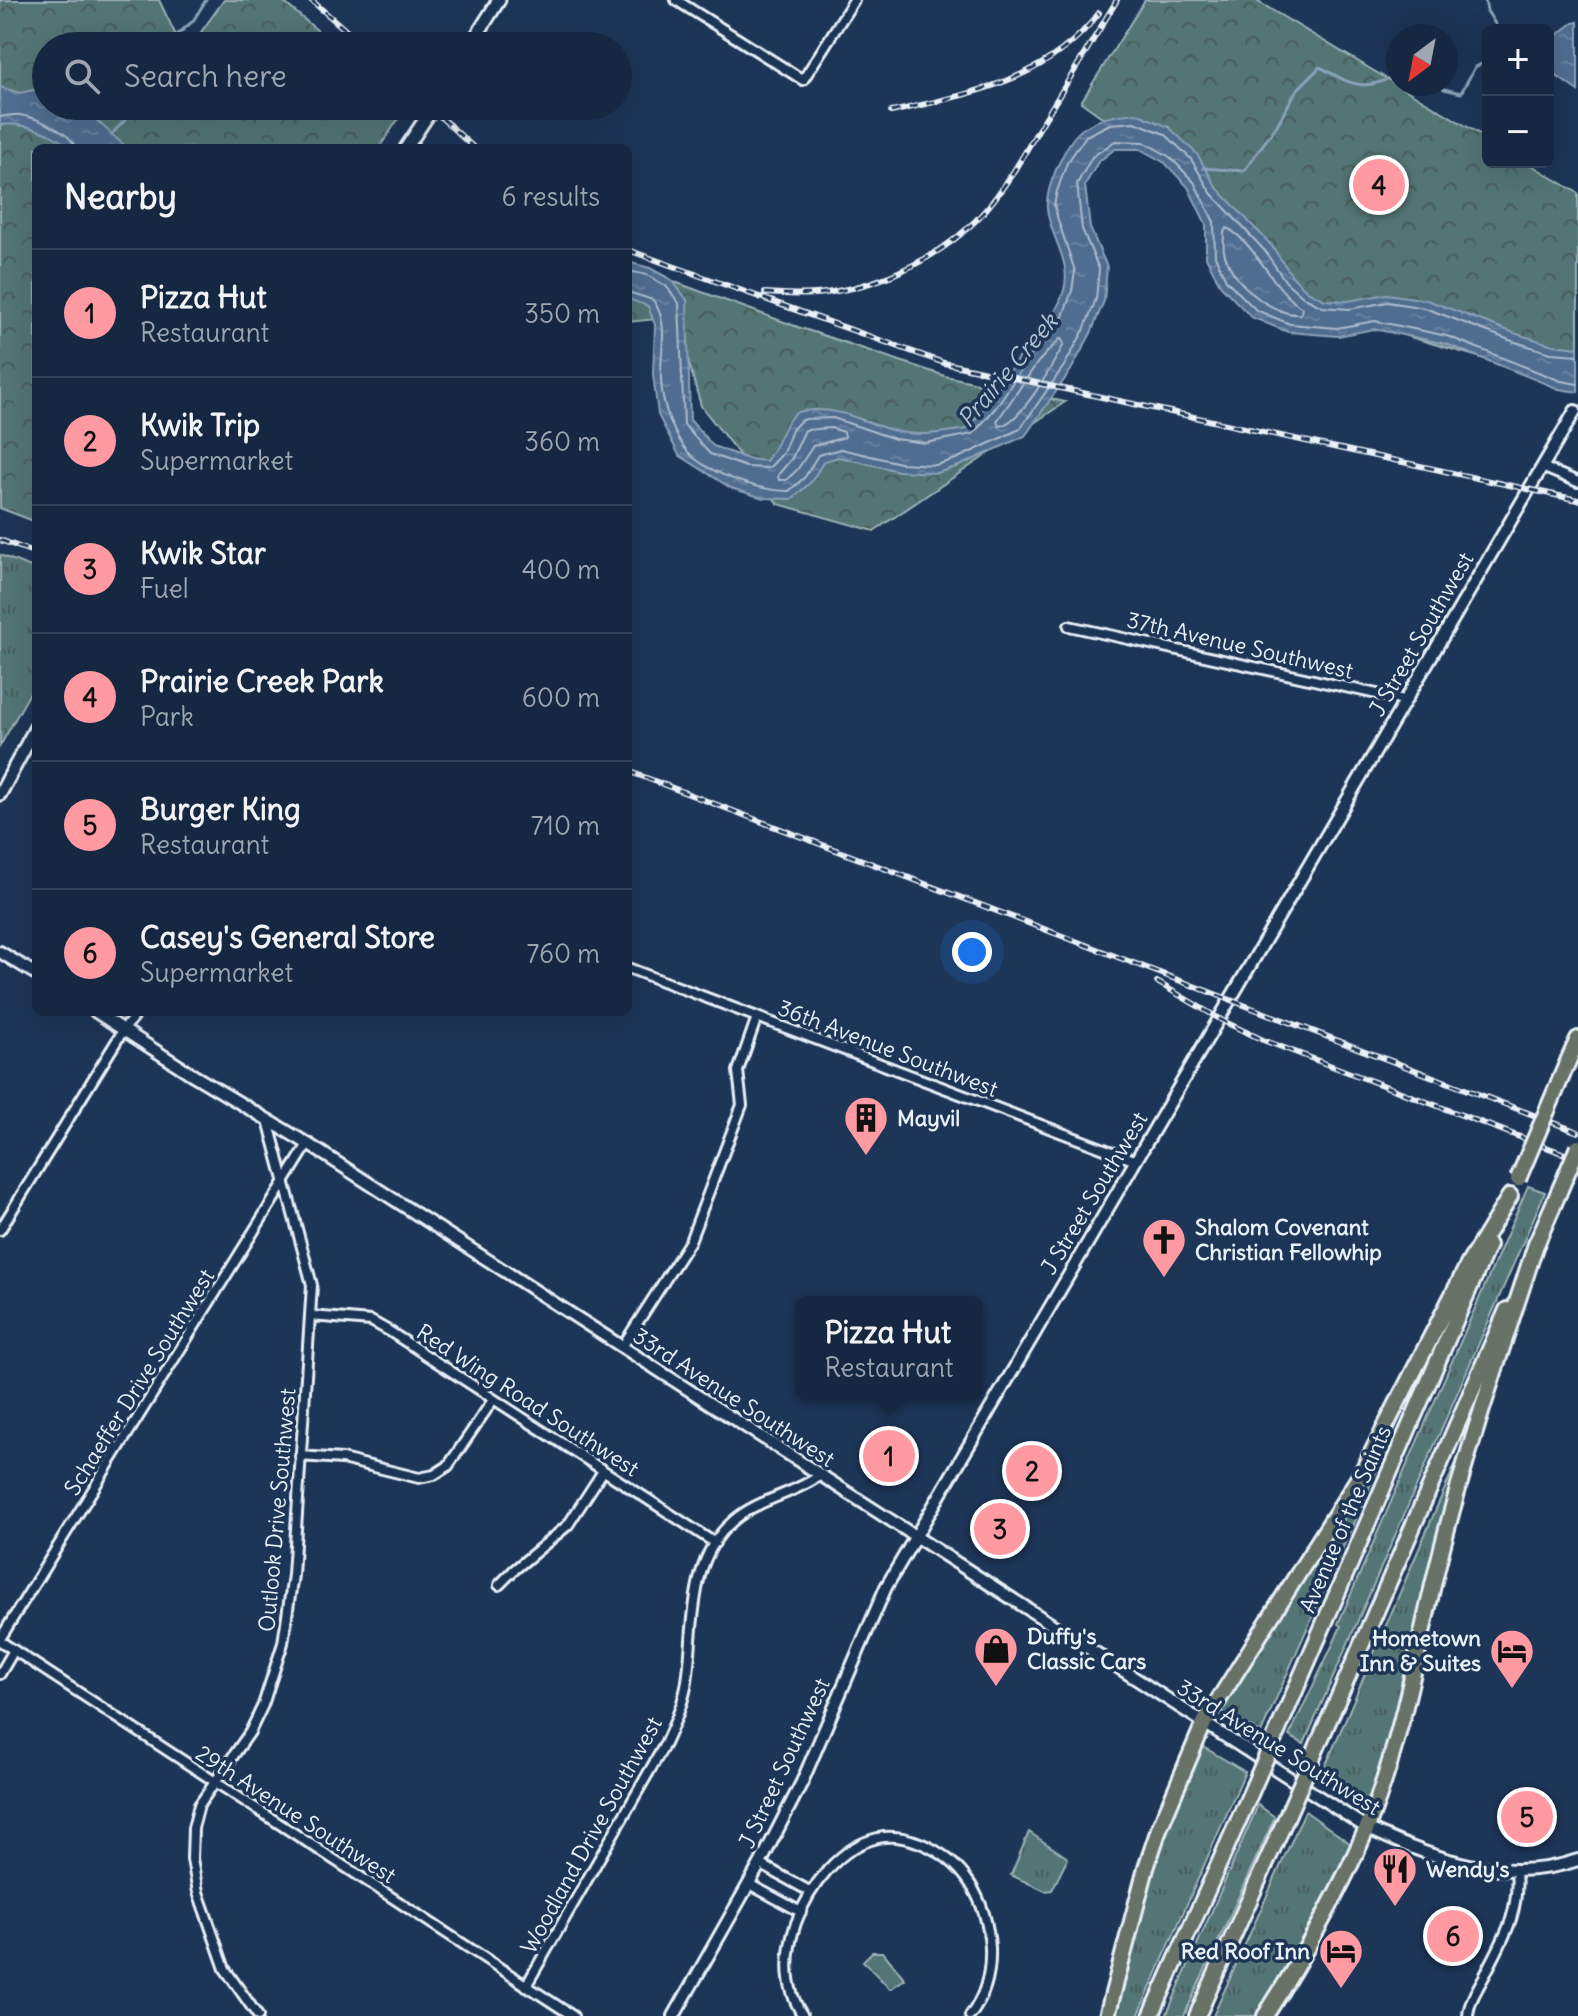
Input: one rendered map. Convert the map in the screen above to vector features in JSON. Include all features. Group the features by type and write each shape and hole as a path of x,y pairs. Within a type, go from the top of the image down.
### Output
{"highway":[{"name":"Avenue of the Saints","path":"1151,2016 1578,1039"},
{"path":"1197,2016 1578,1147"},
{"path":"1107,2016 1146,1868 1204,1723 1361,1474 1469,1263 1510,1196"},
{"path":"1265,2016 1298,1964 1367,1828 1391,1755 1442,1548 1471,1446 1537,1241"}],"main road":[{"path":"479,32 499,0"},
{"path":"409,144 425,120"},
{"path":"0,794 32,734"}],"street":[{"path":"676,0 803,80 854,0"},
{"name":"J Street Southwest","path":"674,2016 760,1864 802,1782 886,1587 1577,408"},
{"path":"1542,467 1578,482"},
{"name":"37th Avenue Southwest","path":"1069,626 1404,700"},
{"path":"0,952 32,972"},
{"name":"36th Avenue Southwest","path":"632,970 1136,1161"},
{"name":"33rd Avenue Southwest","path":"103,1016 308,1144 1367,1828 1406,1847 1473,1867 1542,1868 1578,1860"},
{"path":"0,1230 135,1016"},
{"path":"622,1347 690,1241 742,1105 738,1071 757,1017"},
{"name":"Outlook Drive Southwest","path":"258,2016 225,1969 196,1881 192,1859 193,1828 199,1805 257,1718 283,1643 293,1575 312,1285 268,1120"},
{"name":"Schaeffer Drive Southwest","path":"0,1640 308,1144"},
{"name":"Red Wing Road Southwest","path":"311,1316 371,1321 715,1543"},
{"path":"300,1456 342,1459 419,1478 434,1475 448,1466 493,1400"},
{"path":"499,1585 568,1525 603,1471"},
{"name":"Woodland Drive Southwest","path":"526,1986 665,1744 679,1714 687,1684 701,1569 715,1543 731,1522 752,1507 808,1484 819,1476"},
{"name":"29th Avenue Southwest","path":"0,1640 573,2016"},
{"path":"0,1674 14,1650"},
{"path":"803,2016 793,1999 787,1968 790,1940 801,1912 811,1892 841,1857 877,1839 892,1837 933,1848 968,1878 980,1899 989,1926 991,1965 986,1989 970,2016"},
{"path":"760,1864 811,1892"},
{"path":"1468,2016 1475,1994 1512,1922 1518,1888 1516,1869"},
{"path":"749,1884 801,1912"}],"green space":[{"path":"0,0 159,0 174,32 32,32 32,120 398,120 382,144 32,144 32,520 0,508"},
{"path":"224,0 281,0 319,32 201,32"},
{"path":"1145,0 1255,0 1386,78 1386,96 1416,96 1482,135 1482,168 1536,168 1578,193 1578,366 1568,383 1321,311 1186,177 1081,102"},
{"path":"632,266 945,376 1065,402 874,531 778,504 701,406 676,317 632,322"},
{"path":"0,555 32,567 32,689 0,746"},
{"path":"1528,1186 1545,1192 1304,1744 1289,1736 1341,1626 1338,1624"},
{"path":"1402,1401 1405,1403 1403,1411 1261,1733 1220,1710"},
{"path":"1464,1444 1386,1753 1368,1805 1322,1774"},
{"path":"1202,1746 1245,1772 1138,2016 1111,2016 1167,1827"},
{"path":"1258,1805 1275,1817 1184,2016 1166,2016"},
{"path":"1305,1811 1351,1844 1290,1967 1258,2016 1213,2016"},
{"path":"1029,1832 1068,1858 1052,1890 1045,1891 1011,1875"},
{"path":"872,1952 883,1952 905,1979 890,1989 863,1961"}],"water":[{"path":"1578,22 1578,91 1554,74 1554,37"},
{"path":"0,87 20,93 32,90 32,120 96,120 123,144 65,144 37,129 0,125"},
{"path":"1136,113 1169,127 1197,154 1217,188 1271,245 1307,291 1325,300 1348,301 1387,294 1427,300 1514,333 1553,345 1578,348 1578,392 1559,389 1446,344 1374,329 1338,336 1288,332 1251,317 1220,285 1206,257 1206,224 1188,187 1165,163 1140,149 1115,149 1098,162 1085,185 1090,228 1107,267 1104,301 1071,370 1025,436 937,473 899,471 839,457 824,461 811,482 792,499 763,498 731,488 679,455 658,415 653,374 655,325 648,306 632,300 632,263 650,268 672,280 687,300 690,420 713,446 748,459 766,461 791,417 798,412 814,410 837,412 888,429 916,434 967,429 1061,300 1065,269 1047,209 1053,177 1077,133 1109,117"}],"waterway":[{"path":"180,32 193,21 206,0"},
{"path":"1485,0 1487,11 1495,24"},
{"path":"1458,92 1461,93 1475,67 1482,64"},
{"path":"1203,168 1244,171 1277,125 1296,91 1320,67 1358,84 1386,80"},
{"path":"111,135 125,120"}],"railway":[{"path":"311,0 348,32"},
{"path":"765,293 824,293 852,288 893,275 950,243 981,215 1006,183 1117,0"},
{"path":"891,112 978,91 1031,70 1078,36 1099,13"},
{"path":"444,120 470,144"},
{"path":"632,251 944,363 1578,500"},
{"path":"0,540 32,552"},
{"path":"632,773 1578,1132"},
{"path":"1157,982 1225,1022 1263,1040 1578,1159"}],"place":[{"name":"Prairie Creek Park","path":"1379,185"},
{"name":"Mayvil","path":"866,1157"},
{"name":"Shalom Covenant Christian Fellowhip","path":"1164,1279"},
{"name":"Pizza Hut","path":"889,1456"},
{"name":"Kwik Trip","path":"1032,1471"},
{"name":"Kwik Star","path":"1000,1529"},
{"name":"Duffy's Classic Cars","path":"996,1688"},
{"name":"Hometown Inn & Suites","path":"1512,1690"},
{"name":"Burger King","path":"1527,1817"},
{"name":"Wendy's","path":"1395,1908"},
{"name":"Casey's General Store","path":"1453,1936"},
{"name":"Red Roof Inn","path":"1341,1990"}],"water label":[{"name":"Prairie Creek","path":"1007,370"}]}
